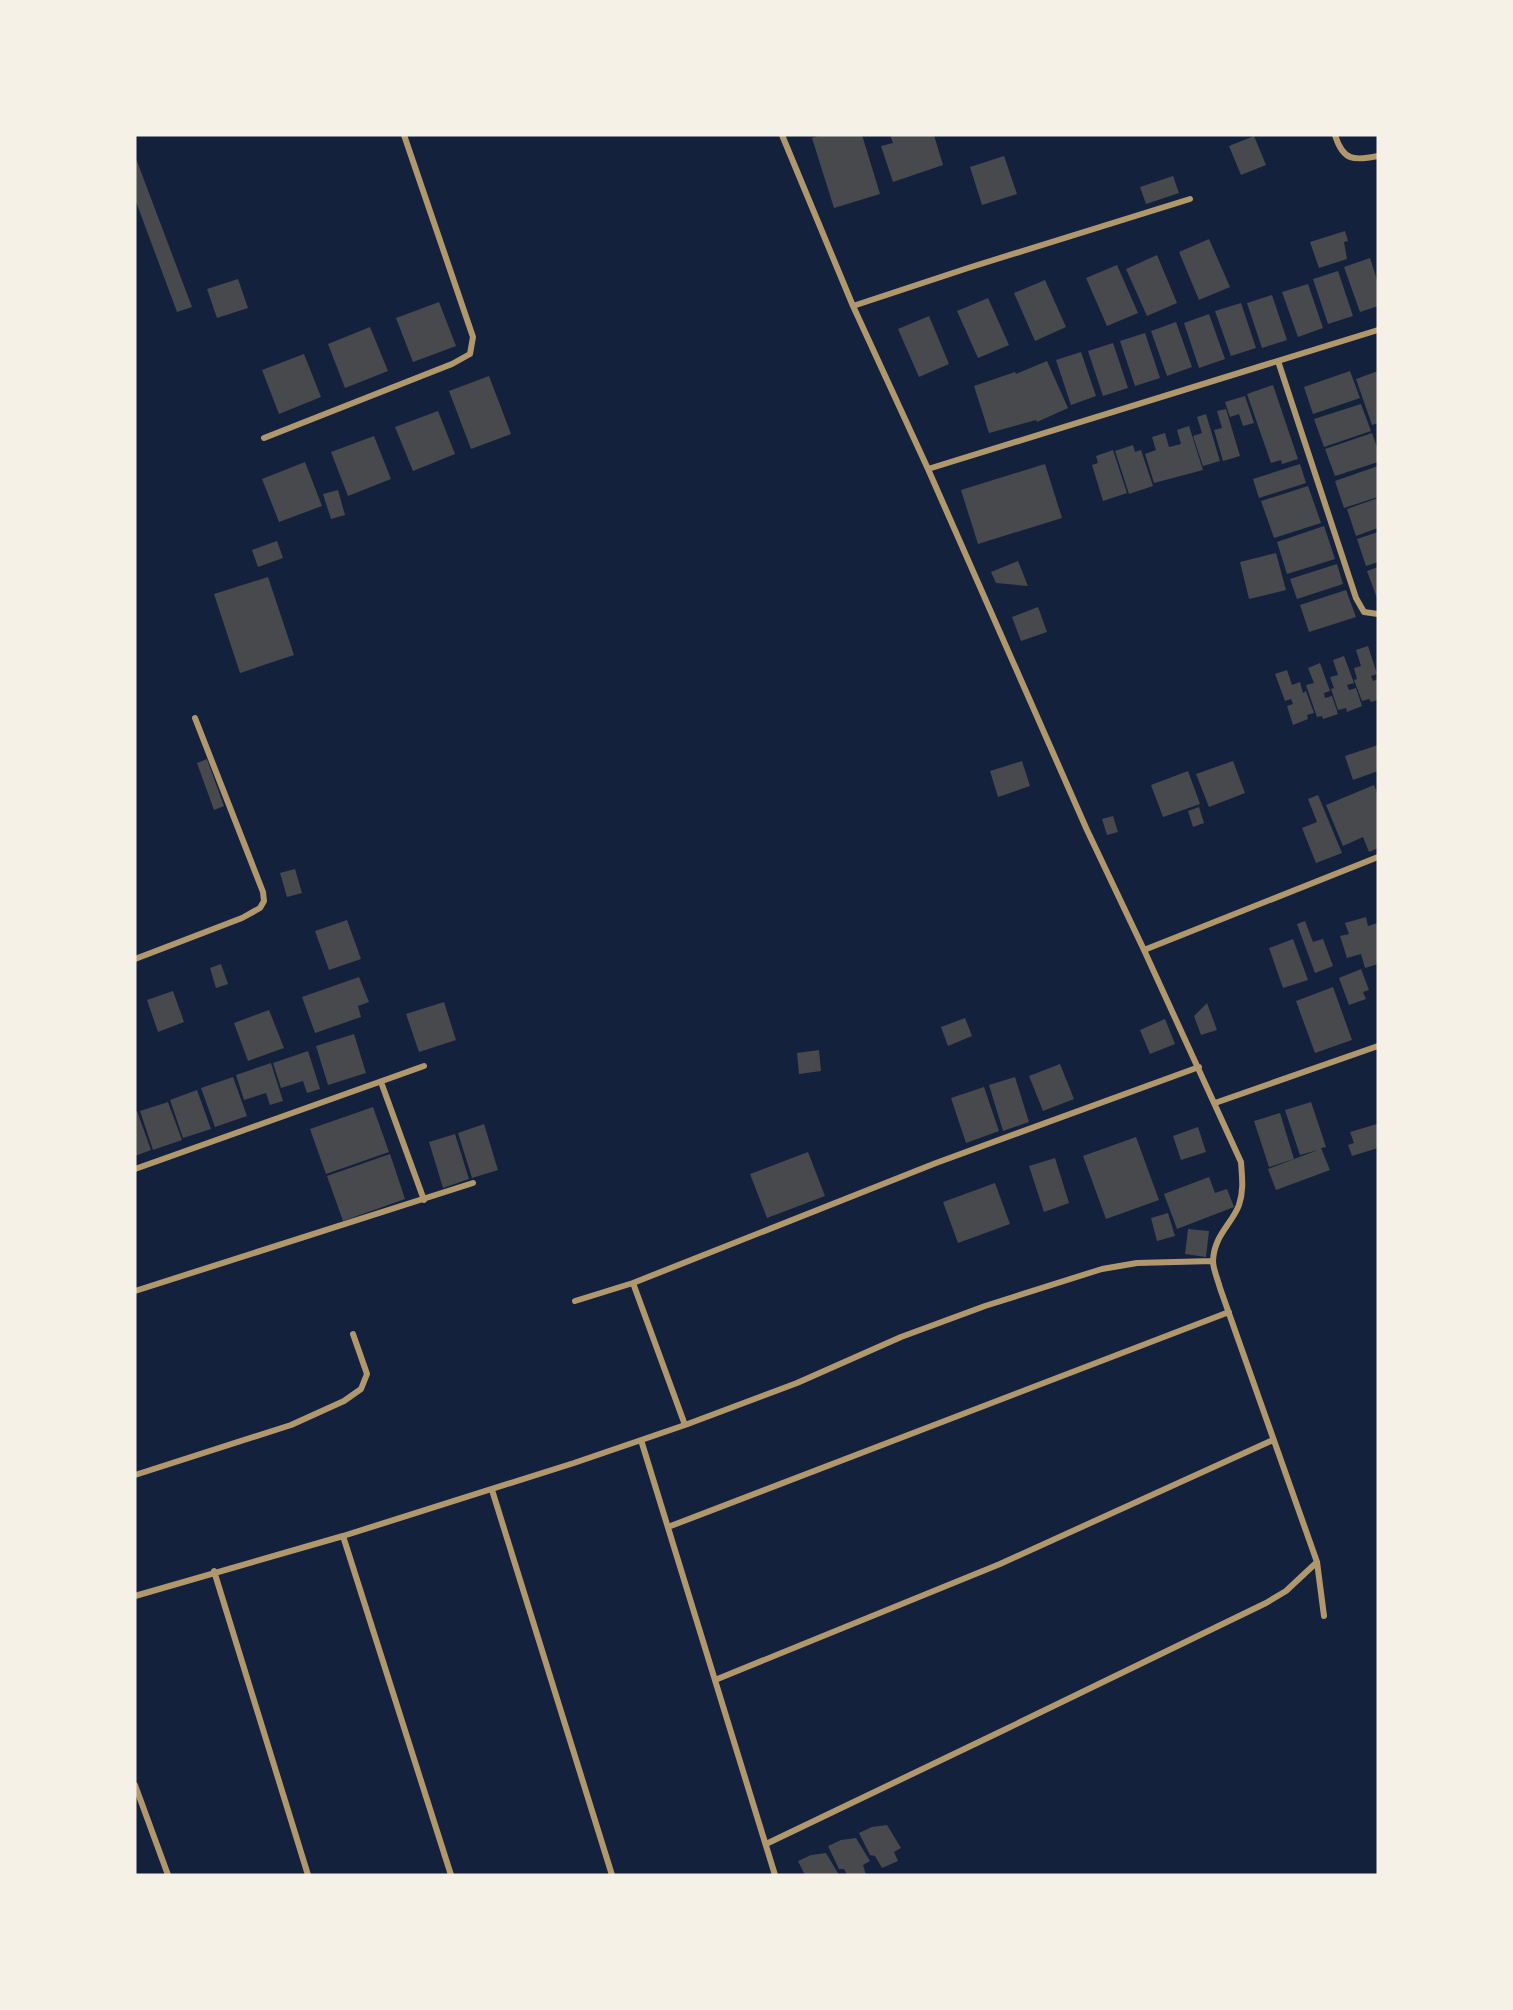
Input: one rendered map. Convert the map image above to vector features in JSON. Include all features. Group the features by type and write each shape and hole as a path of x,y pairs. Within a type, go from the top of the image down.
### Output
{"street":[{"path":"264,438 452,364 470,354 473,337 404,135"},
{"path":"782,135 853,306 928,469 1082,819 1199,1067 1241,1162 1244,1188 1238,1207 1217,1243 1213,1261 1317,1562 1324,1616"},
{"path":"1335,135 1339,147 1348,158 1361,160 1378,156"},
{"path":"853,306 1190,199"},
{"path":"928,469 1378,330"},
{"path":"1278,361 1356,598 1364,612 1378,614"},
{"path":"135,959 242,918 260,908 264,901 263,892 195,718"},
{"path":"1144,950 1378,857"},
{"path":"1215,1103 1378,1046"},
{"path":"135,1169 424,1066"},
{"path":"575,1301 633,1282 936,1163 1199,1067"},
{"path":"381,1082 424,1200"},
{"path":"135,1292 473,1183"},
{"path":"135,1596 492,1490 685,1425 796,1383 901,1337 985,1306 1102,1269 1137,1263 1213,1261"},
{"path":"633,1282 685,1425"},
{"path":"668,1527 1229,1312"},
{"path":"135,1475 291,1425 344,1401 361,1389 367,1374 353,1334"},
{"path":"640,1440 775,1875"},
{"path":"715,1680 1000,1564 1273,1440"},
{"path":"492,1490 612,1875"},
{"path":"343,1536 450,1875"},
{"path":"766,1844 1266,1603 1286,1591 1317,1562"},
{"path":"214,1571 308,1875"},
{"path":"135,1785 168,1875"}],"building":[{"path":"821,135 862,135 880,194 834,208 812,138"},
{"path":"890,135 934,135 943,165 893,182 881,146 893,143"},
{"path":"1254,136 1266,165 1241,175 1229,146"},
{"path":"135,156 192,307 177,312 135,199"},
{"path":"1004,156 1017,194 982,205 970,167"},
{"path":"1173,176 1179,193 1146,204 1140,187"},
{"path":"1345,231 1348,241 1344,242 1347,259 1319,268 1310,242"},
{"path":"1209,239 1230,287 1199,300 1179,252"},
{"path":"1157,255 1177,303 1147,316 1126,269"},
{"path":"1370,258 1378,283 1378,306 1360,312 1344,267"},
{"path":"1117,265 1138,313 1107,326 1086,278"},
{"path":"1338,271 1353,316 1328,324 1313,279"},
{"path":"238,279 248,308 217,318 207,289"},
{"path":"1045,280 1066,327 1035,341 1014,293"},
{"path":"1308,284 1323,328 1298,337 1282,292"},
{"path":"1272,295 1287,340 1262,348 1247,303"},
{"path":"988,298 1009,345 978,358 957,311"},
{"path":"439,302 456,346 413,362 396,318"},
{"path":"1241,303 1256,348 1231,356 1215,311"},
{"path":"1209,314 1225,359 1199,368 1184,323"},
{"path":"929,316 949,364 919,377 898,329"},
{"path":"1176,322 1192,367 1167,376 1151,331"},
{"path":"370,327 388,371 345,388 328,344"},
{"path":"1145,333 1160,378 1135,386 1120,341"},
{"path":"1113,343 1128,388 1103,396 1088,351"},
{"path":"1081,352 1096,396 1071,405 1056,360"},
{"path":"304,354 321,397 279,414 262,370"},
{"path":"1047,361 1068,408 1037,422 1036,420 989,433 974,386 1015,372 1016,374"},
{"path":"1350,371 1360,398 1313,414 1304,387"},
{"path":"1378,371 1378,423 1372,425 1356,379"},
{"path":"489,376 511,434 471,449 449,391"},
{"path":"1273,385 1298,459 1282,464 1281,460 1271,463 1247,394"},
{"path":"1245,396 1254,423 1243,426 1239,414 1230,417 1225,402"},
{"path":"1361,404 1371,431 1324,447 1314,419"},
{"path":"1226,409 1240,456 1223,461 1214,430 1222,428 1217,411"},
{"path":"438,411 455,454 413,471 395,427"},
{"path":"1206,414 1220,461 1203,466 1193,436 1202,433 1197,417"},
{"path":"1189,426 1203,470 1154,483 1145,454 1156,450 1152,437 1165,433 1169,447 1181,444 1177,430"},
{"path":"1372,433 1378,450 1378,462 1335,476 1325,449"},
{"path":"374,436 391,479 348,496 331,452"},
{"path":"1133,445 1135,452 1141,450 1153,486 1129,494 1115,451"},
{"path":"1113,450 1127,493 1103,501 1092,465 1098,463 1096,456"},
{"path":"305,462 322,506 279,522 262,479"},
{"path":"1045,464 1062,518 978,544 961,490"},
{"path":"1300,464 1306,483 1259,498 1253,479"},
{"path":"1378,466 1378,497 1344,508 1335,481"},
{"path":"1308,486 1321,523 1274,538 1261,501"},
{"path":"338,490 345,515 331,519 323,494"},
{"path":"1378,498 1378,528 1356,536 1347,509"},
{"path":"1324,526 1335,559 1287,574 1277,542"},
{"path":"1378,532 1378,562 1366,566 1357,539"},
{"path":"277,541 283,558 258,567 252,550"},
{"path":"1276,553 1286,590 1249,599 1240,562"},
{"path":"1018,561 1028,586 996,583 991,572"},
{"path":"1337,564 1343,584 1297,599 1290,579"},
{"path":"1378,567 1378,601 1367,571"},
{"path":"268,577 294,655 240,673 214,594"},
{"path":"1346,590 1356,617 1309,632 1300,605"},
{"path":"1038,607 1047,632 1021,641 1012,617"},
{"path":"1368,646 1377,674 1371,676 1373,681 1378,679 1378,700 1371,702 1369,699 1362,701 1354,680 1357,679 1354,668 1361,666 1356,650"},
{"path":"1344,656 1354,683 1347,685 1349,690 1356,688 1362,706 1347,712 1346,708 1338,710 1331,689 1334,688 1330,677 1338,675 1333,660"},
{"path":"1320,663 1330,691 1324,693 1325,698 1332,696 1338,714 1323,719 1322,716 1317,717 1306,685 1314,683 1308,668"},
{"path":"1287,670 1292,685 1300,682 1303,693 1306,691 1314,713 1307,715 1308,719 1293,725 1287,706 1293,704 1291,699 1285,701 1275,674"},
{"path":"1378,745 1378,771 1353,780 1345,756"},
{"path":"207,759 224,806 214,810 197,763"},
{"path":"1022,761 1030,786 998,797 990,771"},
{"path":"1233,761 1245,793 1209,807 1196,774"},
{"path":"1188,771 1200,804 1163,817 1151,785"},
{"path":"1374,785 1378,795 1378,848 1369,852 1363,837 1343,846 1326,805"},
{"path":"1318,795 1342,853 1316,863 1302,828 1317,822 1308,799"},
{"path":"1199,807 1204,823 1193,827 1188,811"},
{"path":"1113,816 1118,832 1107,835 1102,819"},
{"path":"295,869 302,893 287,897 280,873"},
{"path":"1366,917 1368,926 1378,923 1378,964 1365,968 1361,954 1347,958 1340,936 1349,934 1345,923"},
{"path":"347,920 361,959 329,970 315,931"},
{"path":"1305,921 1313,942 1323,939 1333,966 1315,973 1297,924"},
{"path":"1293,939 1308,980 1283,988 1269,948"},
{"path":"221,964 228,984 216,988 210,968"},
{"path":"1361,969 1369,990 1363,992 1366,999 1349,1005 1339,978"},
{"path":"359,977 369,1002 358,1006 361,1017 315,1033 302,997"},
{"path":"1333,987 1352,1040 1315,1053 1296,1001"},
{"path":"173,991 184,1022 158,1032 147,1000"},
{"path":"444,1002 456,1040 419,1052 406,1014"},
{"path":"1207,1003 1217,1030 1201,1035 1194,1016"},
{"path":"269,1010 284,1048 248,1061 234,1023"},
{"path":"965,1018 972,1036 948,1046 941,1027"},
{"path":"1165,1019 1175,1044 1150,1054 1140,1030"},
{"path":"354,1034 366,1073 328,1085 316,1046"},
{"path":"819,1050 821,1071 799,1074 797,1053"},
{"path":"308,1051 320,1089 307,1093 303,1081 281,1088 273,1063"},
{"path":"271,1063 283,1101 270,1105 266,1093 244,1100 236,1075"},
{"path":"1060,1064 1074,1099 1043,1111 1029,1076"},
{"path":"233,1077 247,1116 215,1127 201,1088"},
{"path":"1015,1077 1029,1122 1003,1131 989,1085"},
{"path":"984,1087 999,1131 966,1143 951,1098"},
{"path":"197,1090 211,1129 183,1138 170,1100"},
{"path":"168,1102 182,1140 153,1150 140,1111"},
{"path":"1311,1102 1326,1147 1321,1148 1330,1170 1276,1190 1268,1169 1318,1150 1300,1155 1285,1110"},
{"path":"373,1107 389,1152 326,1174 310,1129"},
{"path":"137,1111 151,1150 135,1156 135,1112"},
{"path":"1280,1113 1294,1159 1269,1167 1254,1121"},
{"path":"484,1124 498,1170 472,1178 458,1133"},
{"path":"1377,1124 1378,1148 1352,1156 1348,1145 1354,1143 1350,1132"},
{"path":"1198,1127 1206,1152 1181,1160 1173,1136"},
{"path":"455,1134 469,1179 443,1188 429,1142"},
{"path":"1136,1137 1159,1200 1106,1219 1083,1156"},
{"path":"808,1152 825,1196 767,1218 750,1174"},
{"path":"390,1154 405,1199 343,1221 327,1176"},
{"path":"1055,1158 1069,1203 1044,1212 1029,1166"},
{"path":"1209,1177 1215,1193 1227,1189 1234,1207 1177,1229 1164,1194"},
{"path":"995,1183 1010,1224 958,1243 943,1202"},
{"path":"1168,1213 1175,1236 1157,1241 1151,1218"},
{"path":"1188,1229 1209,1231 1206,1257 1185,1254"},
{"path":"887,1825 901,1848 894,1852 898,1861 882,1868 875,1856 870,1855 859,1833 872,1827"},
{"path":"856,1838 870,1861 863,1865 866,1875 847,1875 844,1869 839,1869 828,1846 841,1840"},
{"path":"826,1853 839,1875 805,1875 798,1861 811,1855"}]}
